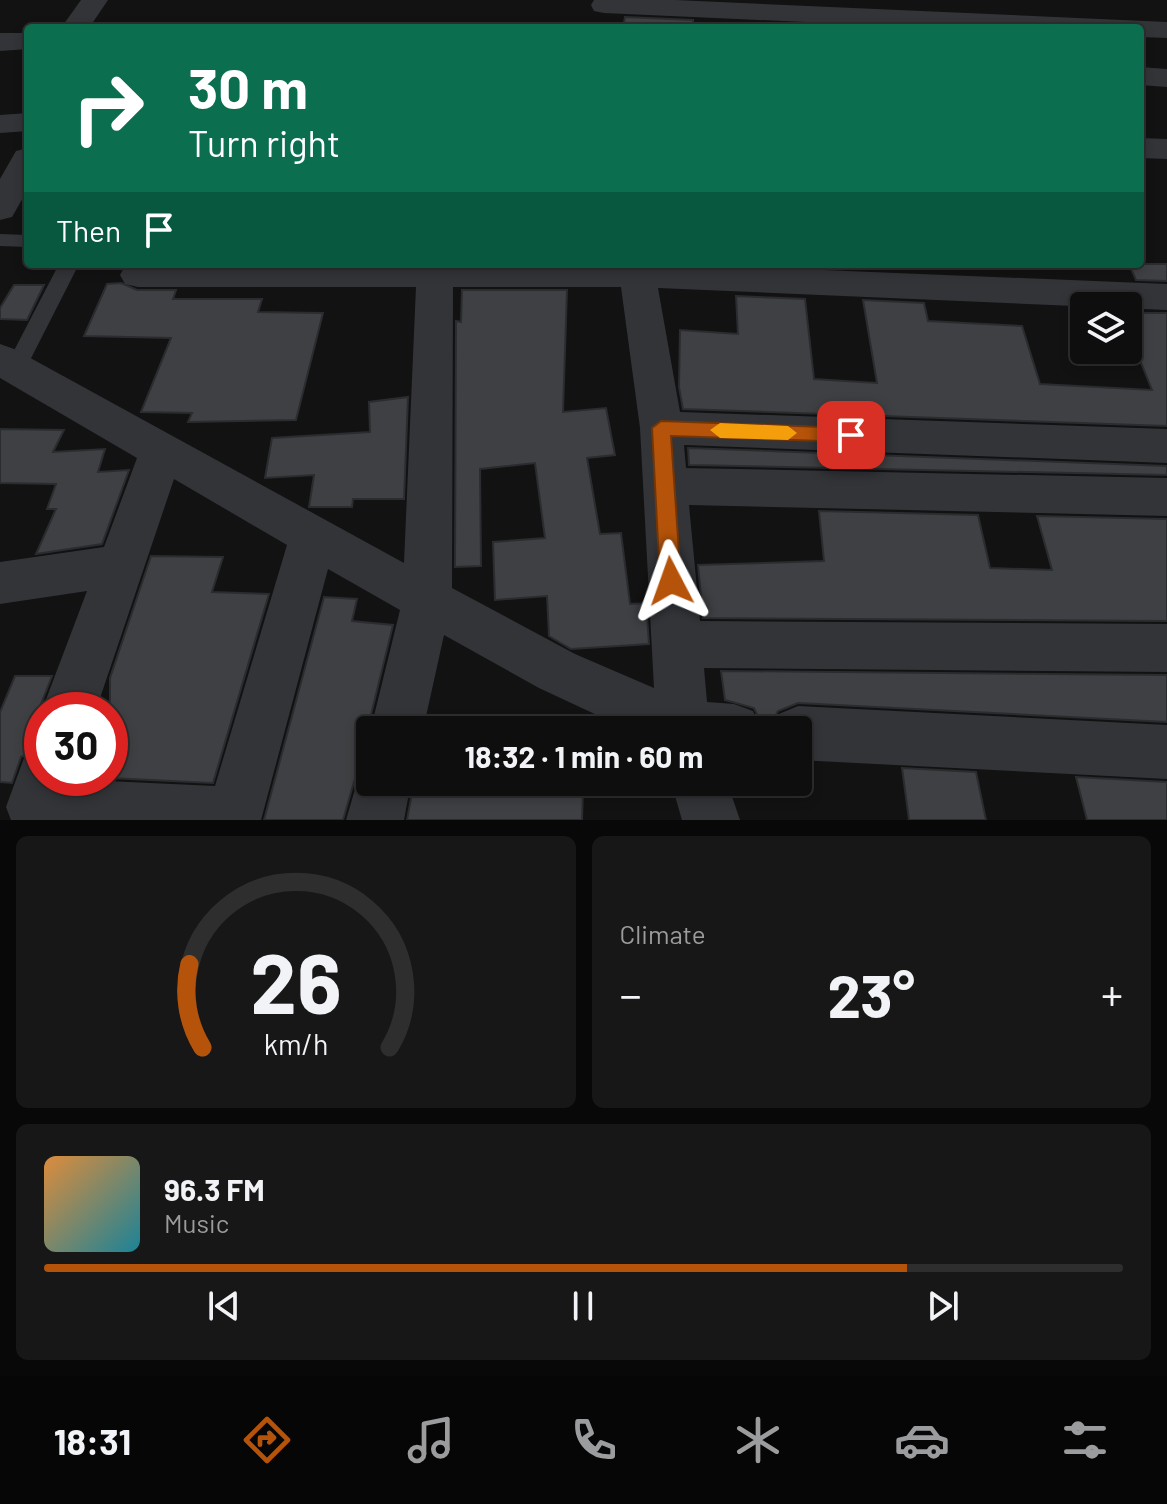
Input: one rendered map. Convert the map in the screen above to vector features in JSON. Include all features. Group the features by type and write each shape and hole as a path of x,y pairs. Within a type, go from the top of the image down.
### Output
{"street":[{"path":"78,24 95,0"},
{"path":"603,11 848,8 1071,24"},
{"path":"1144,29 1167,30"},
{"path":"0,42 24,41"},
{"path":"1144,76 1167,78"},
{"path":"0,124 24,122"},
{"path":"1144,148 1167,149"},
{"path":"0,209 24,165"},
{"path":"138,275 285,269 637,269 1167,297"},
{"path":"399,716 427,598 435,269"},
{"path":"637,269 661,428 681,716"},
{"path":"8,363 557,671 654,716"},
{"path":"661,428 1167,446"},
{"path":"76,692 162,450"},
{"path":"664,486 1167,497"},
{"path":"38,796 34,807 235,815 313,535"},
{"path":"0,583 123,565"},
{"path":"675,644 1167,648"},
{"path":"812,734 1167,752"},
{"path":"375,820 380,796"},
{"path":"703,796 711,820"}],"lane":[{"path":"0,240 24,241"},
{"path":"8,363 67,268"}],"building":[{"path":"625,17 693,20 693,24 624,24"},
{"path":"1144,264 1167,264 1167,281 1136,280 1131,268 1144,268"},
{"path":"121,283 137,290 176,290 173,299 262,299 258,312 323,313 296,420 188,422 192,413 141,412 171,338 84,336 107,284"},
{"path":"14,285 44,285 27,320 0,319 0,308"},
{"path":"462,290 567,290 563,412 606,408 615,455 587,458 600,534 621,533 630,604 646,603 649,644 571,649 549,636 547,596 495,600 493,542 545,538 535,463 480,469 481,566 455,567 456,321 461,322"},
{"path":"736,296 805,299 814,379 877,383 863,300 924,303 928,321 1022,326 1040,384 1152,390 1142,364 1142,313 1167,313 1167,426 683,409 679,387 680,330 738,334"},
{"path":"408,397 404,499 353,499 352,507 309,507 314,475 265,478 272,438 370,432 369,402"},
{"path":"0,429 64,430 53,452 105,449 98,472 129,470 102,544 36,554 56,509 47,509 56,484 0,483"},
{"path":"688,448 1167,466 1167,475 689,465"},
{"path":"819,511 978,515 990,568 1052,570 1037,516 1167,519 1167,621 703,618 698,565 824,561"},
{"path":"151,556 223,557 212,592 269,594 213,783 128,779 128,692 110,692 110,678"},
{"path":"324,597 357,599 352,621 393,625 371,716 356,716 356,775 343,820 264,820"},
{"path":"721,671 1167,675 1167,722 798,703 778,711 775,716 758,716 754,708 725,700"},
{"path":"15,676 52,676 46,692 24,692 24,756 12,783 0,782 0,712"},
{"path":"902,768 976,772 986,820 909,820"},
{"path":"1076,777 1167,782 1167,820 1087,820"},
{"path":"411,796 583,796 582,820 407,820"}],"slow traffic":[{"path":"720,430 788,433"}],"route":[{"path":"671,581 661,428 851,435"}]}
